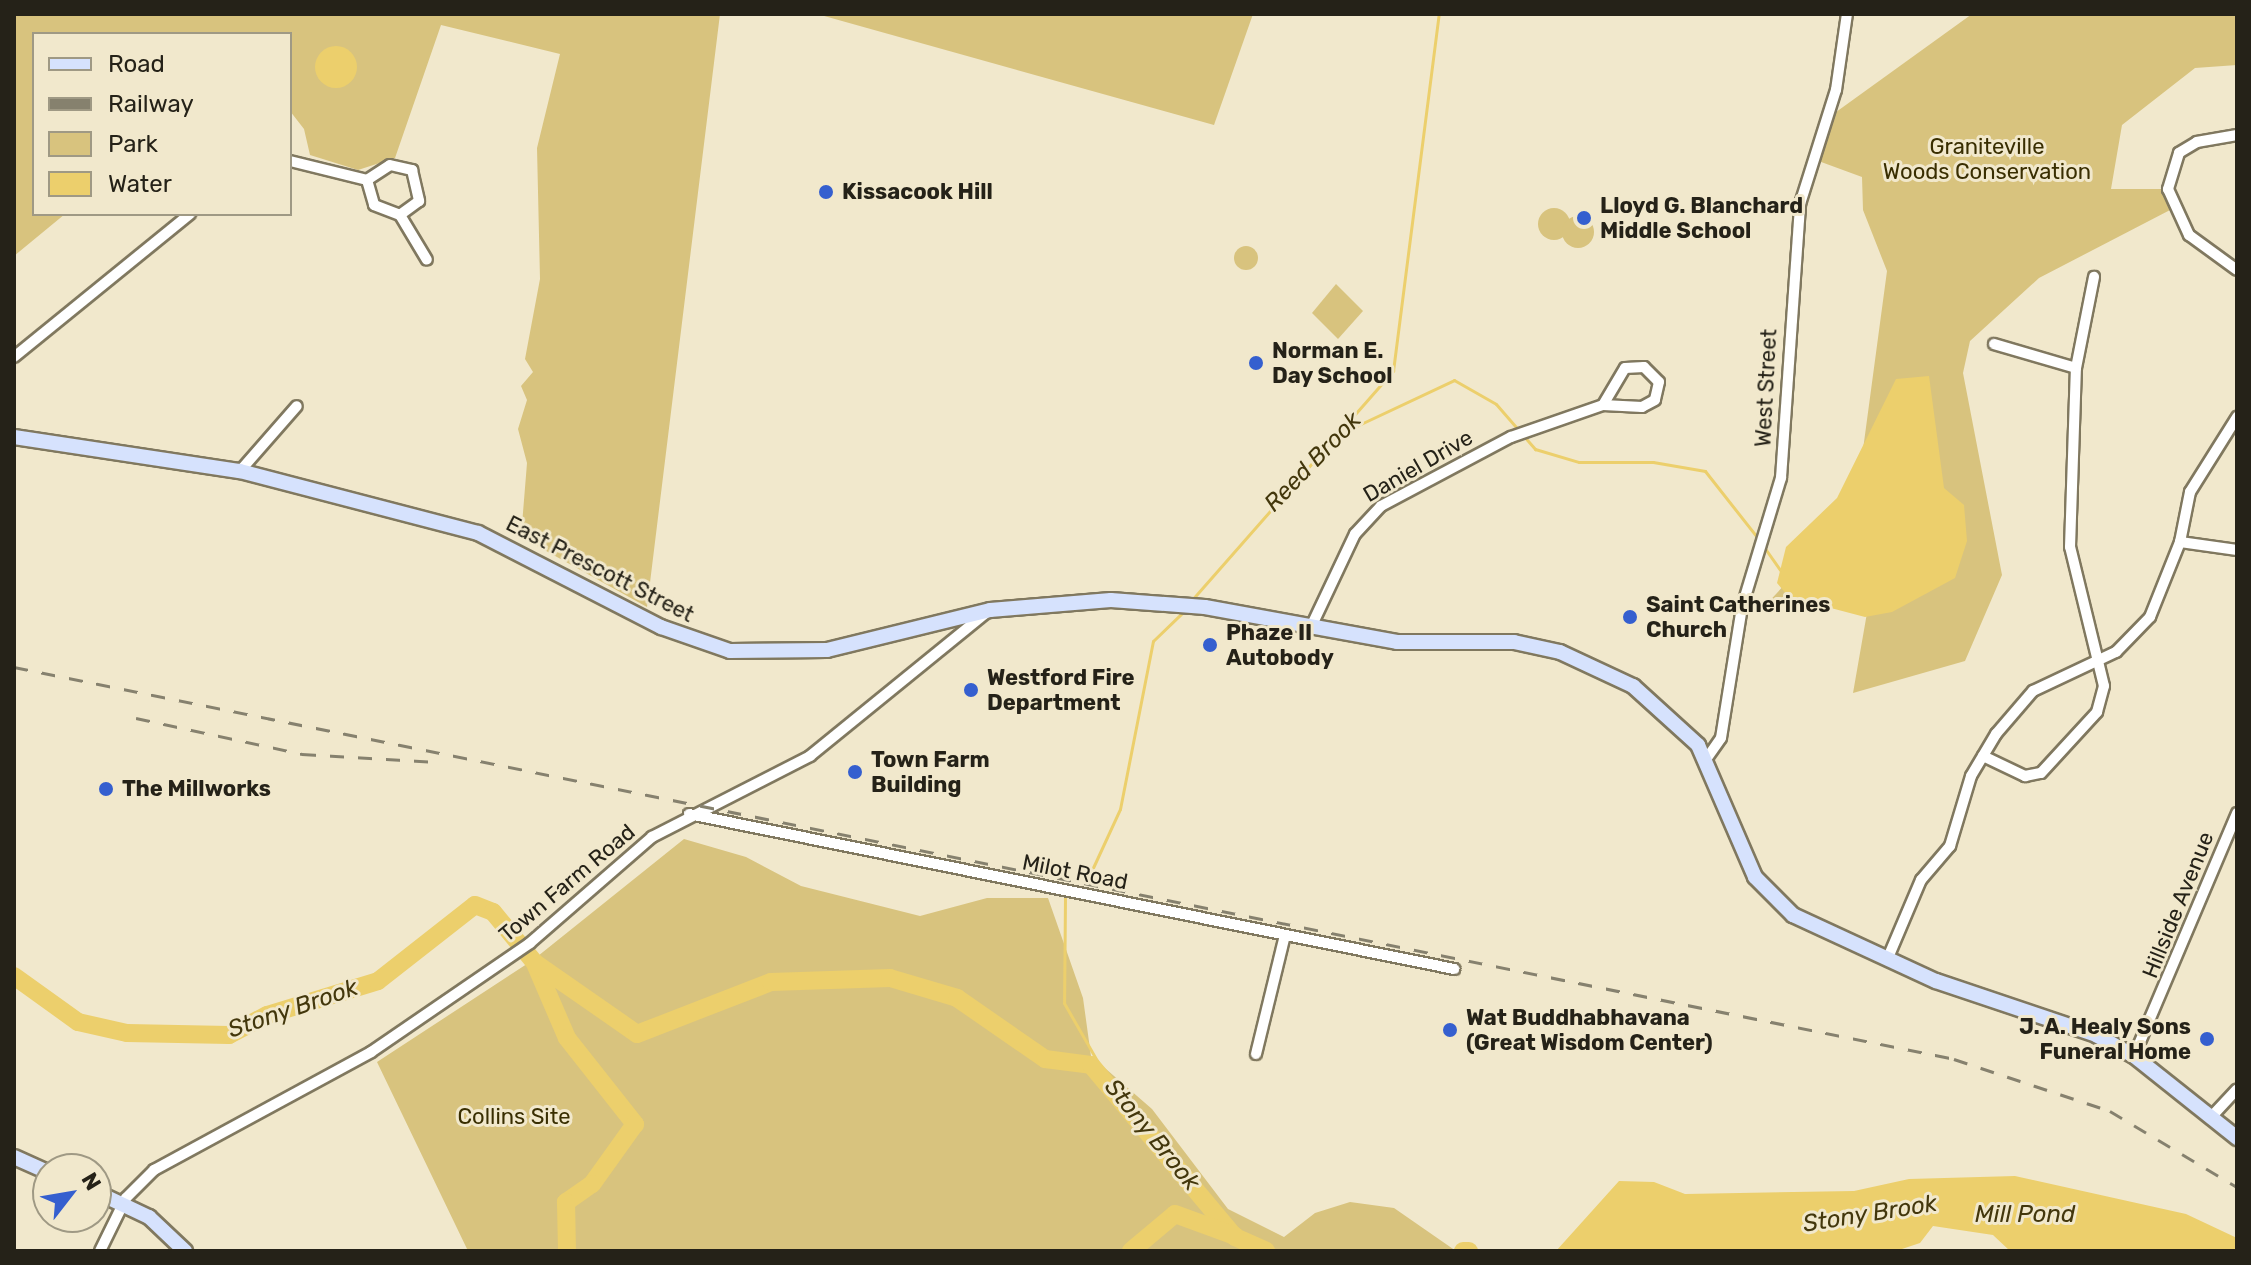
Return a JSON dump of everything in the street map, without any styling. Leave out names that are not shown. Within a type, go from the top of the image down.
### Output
[{"type":"main road","name":"East Prescott Street","points":[[14,437],[240,471],[478,533],[661,627],[730,651],[827,650],[990,610],[1111,600],[1188,605],[1397,642],[1514,642],[1560,652],[1633,686],[1707,758]]},
{"type":"main road","points":[[1707,758],[1770,896],[1887,960],[2058,1019],[2134,1056],[2213,1115],[2237,1138]]},
{"type":"main road","points":[[112,1199],[123,1203],[185,1251]]},
{"type":"street","name":"West Street","points":[[1707,758],[1721,738],[1742,607],[1781,478],[1800,204],[1836,90],[1847,14]]},
{"type":"street","points":[[2237,135],[2197,142],[2179,153],[2168,189],[2189,235],[2237,270]]},
{"type":"street","points":[[292,161],[367,180],[390,165],[412,170],[419,201],[400,215]]},
{"type":"street","points":[[367,180],[374,205],[400,215],[427,260]]},
{"type":"street","points":[[14,357],[188,216]]},
{"type":"street","points":[[1983,756],[2025,776],[2041,773],[2097,712],[2104,686],[2070,547],[2076,368],[2094,277]]},
{"type":"street","points":[[1994,344],[2076,368]]},
{"type":"street","name":"Daniel Drive","points":[[1311,627],[1355,534],[1381,506],[1511,437],[1603,405],[1642,407],[1655,400],[1659,382],[1644,367],[1625,368],[1603,405]]},
{"type":"street","points":[[240,471],[297,406]]},
{"type":"street","points":[[1887,960],[1921,880],[1950,846],[1983,756],[2033,691],[2100,661],[2150,617],[2180,542],[2190,492],[2237,417]]},
{"type":"street","points":[[2180,542],[2237,550]]},
{"type":"street","name":"Town Farm Road","points":[[100,1251],[123,1203],[154,1170],[359,1059],[530,943],[617,862],[689,814],[810,756],[990,610]]},
{"type":"street","name":"Hillside Avenue","points":[[2134,1056],[2237,813]]},
{"type":"street","name":"Milot Road","points":[[689,814],[1454,969]]},
{"type":"street","points":[[1256,1054],[1285,935]]},
{"type":"street","points":[[2213,1115],[2237,1089]]},
{"type":"green space","points":[[14,14],[720,14],[647,607],[521,537],[527,463],[518,429],[527,400],[521,386],[533,372],[525,359],[540,279],[537,148],[560,54],[441,25],[395,158],[358,170],[310,155],[304,129],[292,114],[292,32],[32,32],[32,216],[63,216],[14,256]]},
{"type":"green space","points":[[817,14],[1253,14],[1214,125]]},
{"type":"green space","name":"Graniteville Woods Conservation","points":[[1972,14],[2237,14],[2237,65],[2195,68],[2122,125],[2111,189],[2168,189],[2172,209],[2039,278],[1970,341],[1963,373],[2002,575],[1965,661],[1853,693],[1871,590],[1762,609],[1855,509],[1887,271],[1863,210],[1862,177],[1813,159],[1825,120]]},
{"type":"green space","points":[[1554,208],[1565,213],[1570,224],[1565,235],[1554,240],[1543,235],[1538,224],[1543,213]]},
{"type":"green space","points":[[1578,216],[1590,220],[1594,232],[1590,244],[1578,248],[1566,244],[1562,232],[1566,220]]},
{"type":"green space","points":[[1246,246],[1255,249],[1258,258],[1255,267],[1246,270],[1237,267],[1234,258],[1237,249]]},
{"type":"green space","points":[[1336,284],[1363,311],[1338,339],[1312,313]]},
{"type":"green space","name":"Collins Site","points":[[684,839],[746,857],[801,886],[920,916],[987,898],[1048,898],[1083,998],[1091,1056],[1152,1109],[1228,1209],[1284,1237],[1315,1213],[1350,1202],[1394,1208],[1456,1251],[468,1251],[377,1062],[533,960]]},
{"type":"water","points":[[336,46],[351,52],[357,67],[351,82],[336,88],[321,82],[315,67],[321,52]]},
{"type":"water","points":[[1929,376],[1944,488],[1964,505],[1967,541],[1955,578],[1892,612],[1865,617],[1789,597],[1777,583],[1786,547],[1837,498],[1896,379]]},
{"type":"water","name":"Mill Pond","points":[[2015,1176],[2186,1214],[2237,1238],[2237,1251],[2010,1251],[1993,1235],[1933,1226],[1920,1243],[1896,1251],[1556,1251],[1619,1181],[1654,1182],[1685,1194],[1854,1191],[1909,1179]]},
{"type":"waterway","name":"Reed Brook","points":[[1190,602],[1393,371],[1439,14]]},
{"type":"waterway","points":[[1350,429],[1454,380],[1496,404],[1535,449],[1579,462],[1653,462],[1705,471],[1760,541]]},
{"type":"waterway","points":[[1764,547],[1780,570]]},
{"type":"waterway","name":"Reed Brook","points":[[1091,872],[1120,809],[1153,641],[1183,612]]},
{"type":"waterway","points":[[1065,897],[1064,1003],[1107,1078]]},
{"type":"waterway","name":"Stony Brook","points":[[14,976],[78,1022],[127,1033],[229,1035],[267,1015],[378,981],[475,905],[493,912],[535,963],[637,1034],[771,982],[890,978],[957,998],[1045,1059],[1091,1065],[1235,1237],[1266,1251]]},
{"type":"waterway","name":"Stony Brook","points":[[536,966],[567,1038],[635,1124],[592,1184],[566,1202],[567,1251]]},
{"type":"waterway","name":"Stony Brook","points":[[1131,1251],[1175,1214],[1235,1236]]},
{"type":"waterway","name":"Stony Brook","points":[[1463,1251],[1469,1251]]},
{"type":"railway","points":[[14,667],[1954,1059],[2110,1111],[2237,1187]]},
{"type":"railway","points":[[136,718],[302,754],[437,762]]},
{"type":"place","name":"Kissacook Hill","points":[[826,192]]},
{"type":"place","name":"Lloyd G. Blanchard Middle School","points":[[1584,218]]},
{"type":"place","name":"Norman E. Day School","points":[[1256,363]]},
{"type":"place","name":"Saint Catherines Church","points":[[1630,617]]},
{"type":"place","name":"Phaze II Autobody","points":[[1210,645]]},
{"type":"place","name":"Westford Fire Department","points":[[971,690]]},
{"type":"place","name":"Town Farm Building","points":[[855,772]]},
{"type":"place","name":"The Millworks","points":[[106,789]]},
{"type":"place","name":"Wat Buddhabhavana (Great Wisdom Center)","points":[[1450,1030]]},
{"type":"place","name":"J. A. Healy Sons Funeral Home","points":[[2207,1039]]}]
